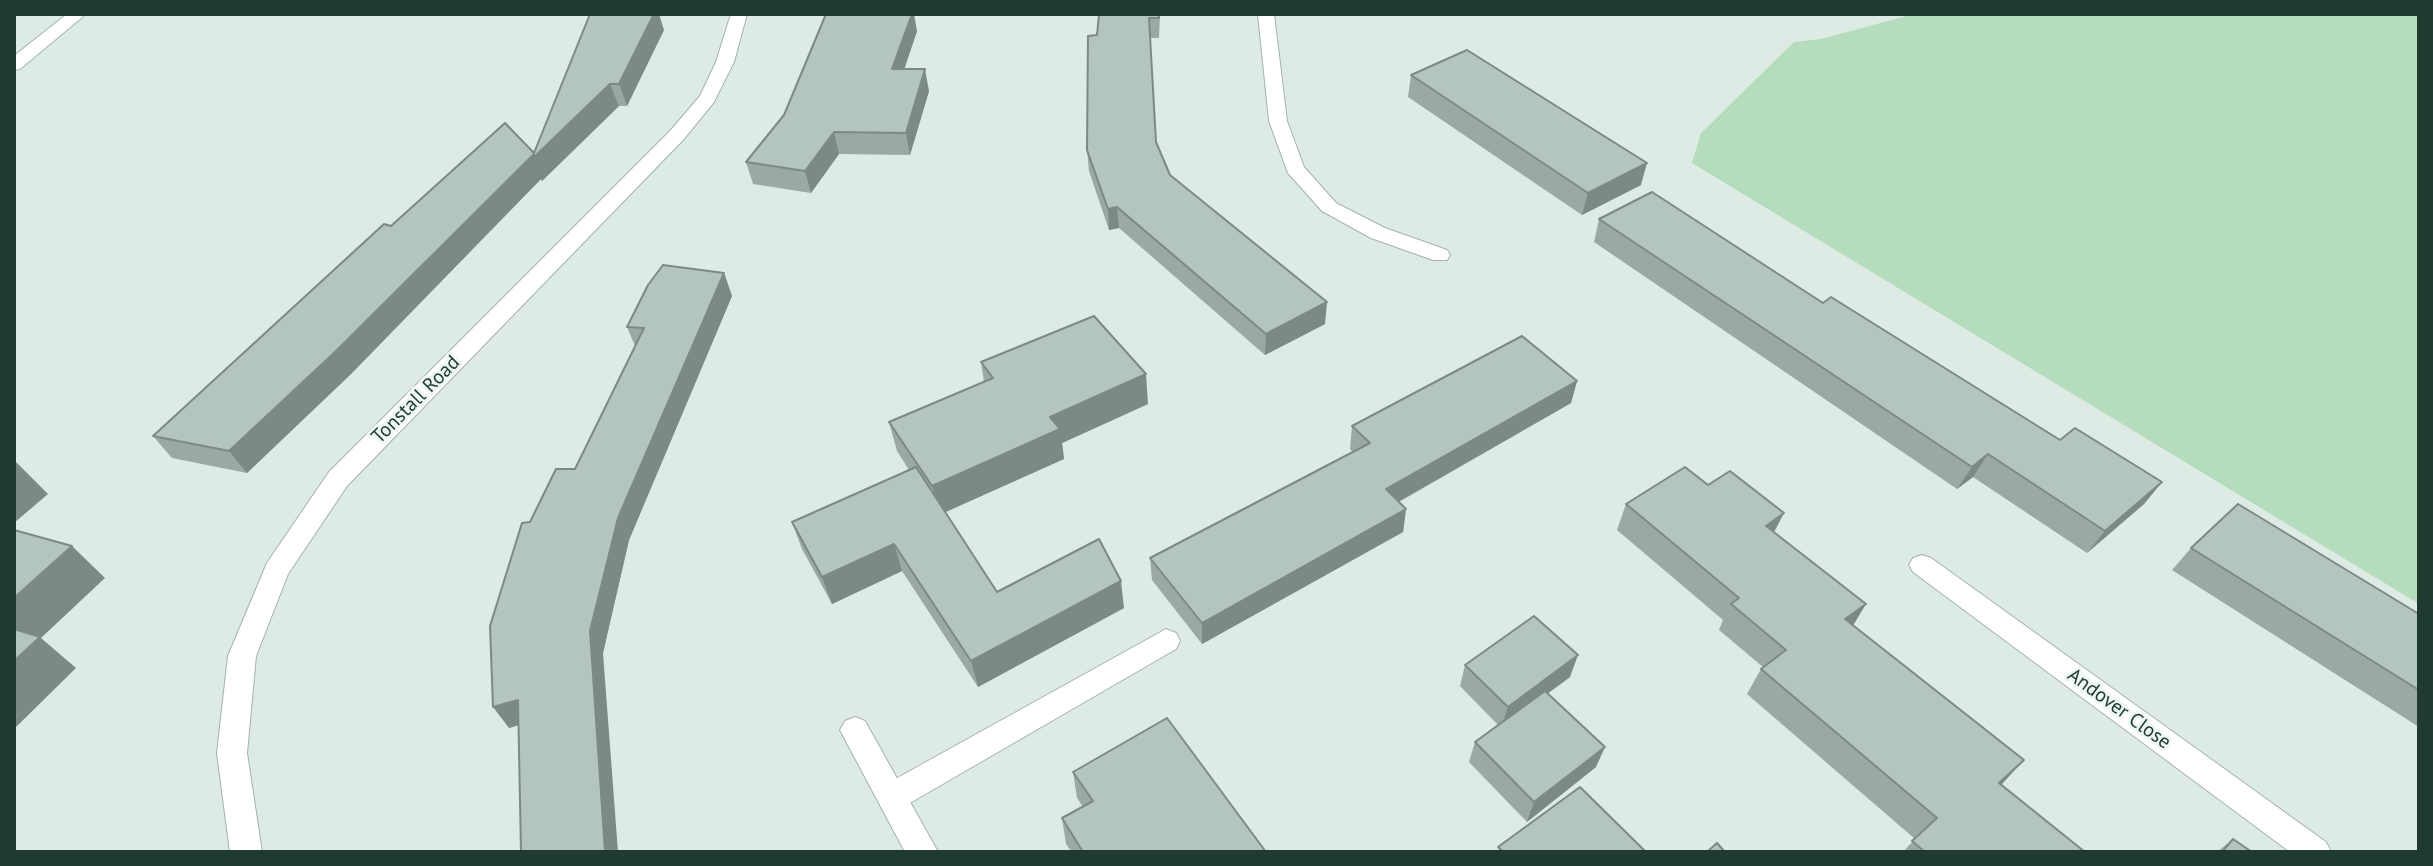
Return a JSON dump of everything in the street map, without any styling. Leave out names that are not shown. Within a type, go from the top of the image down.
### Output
[{"type":"street","points":[[14,65],[78,14]]},
{"type":"street","name":"Tonstall Road","points":[[246,852],[232,753],[242,656],[276,570],[338,479],[685,126],[708,98],[725,62],[739,14]]},
{"type":"street","points":[[1266,14],[1278,121],[1295,169],[1329,207],[1378,233],[1440,255]]},
{"type":"street","name":"Andover Close","points":[[1922,565],[2315,852]]},
{"type":"street","points":[[892,797],[1166,641]]},
{"type":"street","points":[[855,730],[922,852]]},
{"type":"green space","points":[[1914,14],[2419,14],[2419,604],[1692,163],[1701,133],[1794,42],[1821,39]]},
{"type":"building","points":[[590,14],[654,14],[619,84],[610,84],[532,159],[534,154],[336,351],[229,451],[153,436],[384,224],[391,226],[505,123],[534,153]]},
{"type":"building","points":[[826,14],[912,14],[892,69],[925,69],[906,133],[834,132],[805,171],[746,162],[784,115]]},
{"type":"building","points":[[1099,14],[1159,14],[1159,18],[1149,18],[1156,142],[1170,175],[1327,302],[1266,334],[1117,207],[1108,209],[1087,150],[1088,36],[1097,35]]},
{"type":"building","points":[[1467,50],[1647,163],[1588,193],[1411,75]]},
{"type":"building","points":[[1652,192],[1823,303],[1831,297],[2060,440],[2075,428],[2162,482],[2105,531],[1988,454],[1972,467],[1599,219]]},
{"type":"building","points":[[663,265],[724,273],[618,518],[590,631],[605,852],[521,852],[518,700],[493,707],[490,626],[522,523],[530,522],[556,469],[575,469],[644,328],[627,327],[648,285]]},
{"type":"building","points":[[1094,316],[1146,374],[1050,417],[1060,429],[932,486],[889,422],[993,378],[981,362]]},
{"type":"building","points":[[1522,336],[1577,381],[1386,489],[1406,509],[1202,623],[1150,558],[1370,443],[1352,426]]},
{"type":"building","points":[[916,467],[997,592],[1099,539],[1121,581],[971,661],[894,544],[822,577],[792,522]]},
{"type":"building","points":[[1685,467],[1708,485],[1730,471],[1784,513],[1766,526],[1866,604],[1845,619],[2024,760],[1999,783],[2085,852],[1925,852],[1912,841],[1937,818],[1761,669],[1786,650],[1731,604],[1739,598],[1626,504]]},
{"type":"building","points":[[2238,504],[2419,614],[2419,690],[2191,548]]},
{"type":"building","points":[[14,530],[72,546],[14,598]]},
{"type":"building","points":[[1534,616],[1578,655],[1508,707],[1465,665]]},
{"type":"building","points":[[14,629],[40,637],[14,661]]},
{"type":"building","points":[[1545,691],[1605,747],[1534,802],[1475,742]]},
{"type":"building","points":[[1167,718],[1266,852],[1083,852],[1062,818],[1093,801],[1073,772]]},
{"type":"building","points":[[1580,787],[1646,852],[1503,852],[1498,847]]},
{"type":"building","points":[[2233,839],[2252,852],[2222,852]]},
{"type":"building","points":[[1717,843],[1725,852],[1707,852]]}]
